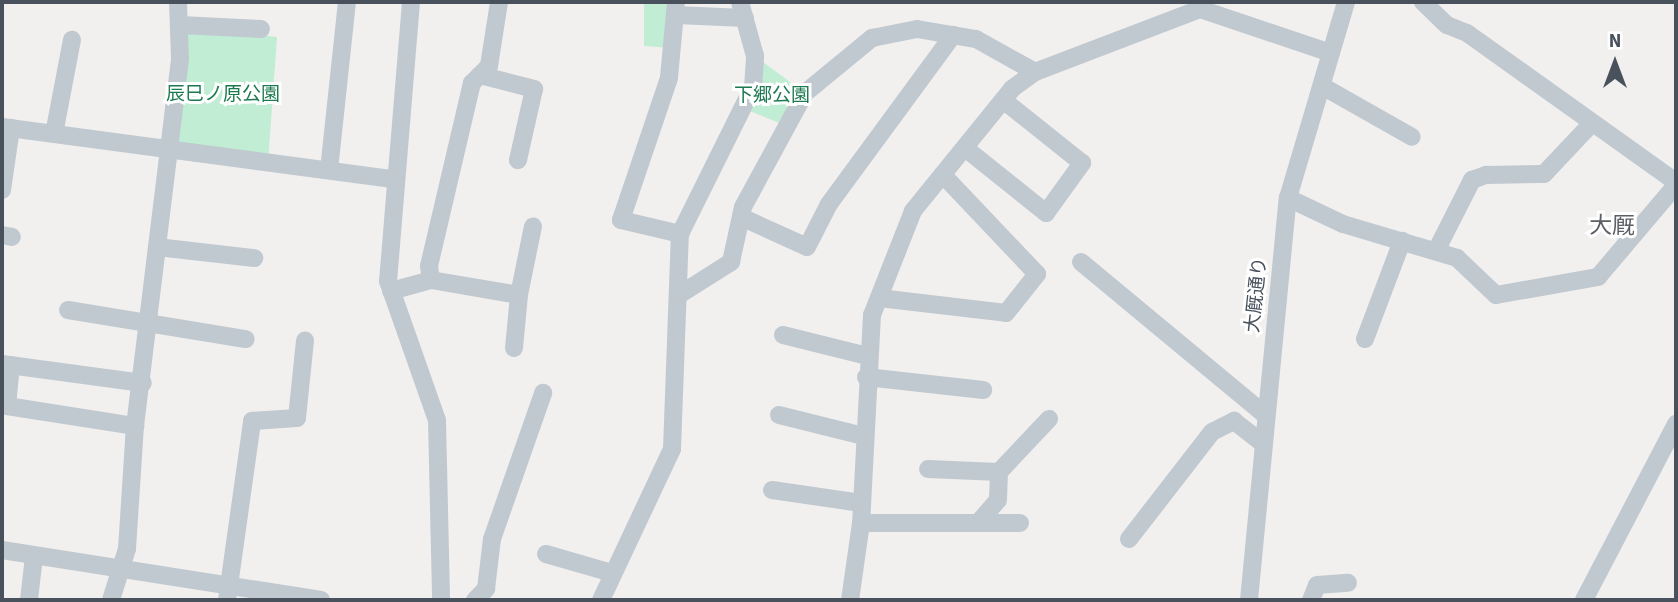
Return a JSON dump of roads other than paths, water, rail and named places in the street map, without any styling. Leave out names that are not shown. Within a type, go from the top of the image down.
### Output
[{"type":"street","points":[[111,600],[118,569],[127,549],[135,426],[143,383],[181,25],[178,2]]},
{"type":"street","points":[[329,170],[347,2]]},
{"type":"street","points":[[411,2],[393,179],[388,281],[437,420],[441,600]]},
{"type":"street","points":[[431,280],[429,266],[469,96],[480,75],[489,66],[499,2]]},
{"type":"street","name":"大厩通り","points":[[1249,600],[1261,442],[1289,198],[1346,2]]},
{"type":"street","points":[[1289,198],[1343,224],[1457,258],[1496,295],[1598,277],[1676,184],[1467,33],[1447,25],[1423,2]]},
{"type":"street","points":[[601,600],[672,449],[680,233],[753,87],[755,56],[743,10],[676,8],[669,78],[621,220],[680,233]]},
{"type":"street","points":[[848,598],[861,523],[867,356],[878,298],[914,211],[1003,100],[1035,72],[1200,9],[1331,53]]},
{"type":"street","points":[[181,25],[261,29]]},
{"type":"street","points":[[679,295],[731,262],[741,217],[805,93],[872,38],[917,29],[976,39],[1035,72]]},
{"type":"street","points":[[741,217],[807,247],[829,204],[953,35]]},
{"type":"street","points":[[54,134],[72,40]]},
{"type":"street","points":[[480,75],[534,89],[518,160]]},
{"type":"street","points":[[1321,86],[1412,137]]},
{"type":"street","points":[[965,148],[1046,214],[1082,163],[1003,100]]},
{"type":"street","points":[[1436,251],[1472,180],[1486,175],[1544,174],[1592,123]]},
{"type":"street","points":[[2,190],[6,128],[393,179]]},
{"type":"street","points":[[878,298],[1006,313],[1037,274],[943,175]]},
{"type":"street","points":[[514,348],[519,295],[533,226]]},
{"type":"street","points":[[1365,339],[1402,242]]},
{"type":"street","points":[[157,247],[254,258]]},
{"type":"street","points":[[1081,262],[1264,414]]},
{"type":"street","points":[[391,291],[431,280],[519,295]]},
{"type":"street","points":[[68,310],[246,339]]},
{"type":"street","points":[[783,335],[867,356]]},
{"type":"street","points":[[228,594],[252,421],[297,418],[305,340]]},
{"type":"street","points":[[135,426],[7,406],[6,364],[143,383]]},
{"type":"street","points":[[866,377],[983,390]]},
{"type":"street","points":[[475,600],[485,589],[492,539],[543,393]]},
{"type":"street","points":[[779,415],[864,436]]},
{"type":"street","points":[[978,523],[998,500],[999,472],[1049,419]]},
{"type":"street","points":[[1129,539],[1212,432],[1234,421],[1261,442]]},
{"type":"street","points":[[1584,600],[1676,424]]},
{"type":"street","points":[[928,469],[999,472]]},
{"type":"street","points":[[772,490],[862,503]]},
{"type":"street","points":[[861,523],[1020,523]]},
{"type":"street","points":[[2,550],[118,569],[228,594],[321,600]]},
{"type":"street","points":[[546,554],[612,573]]},
{"type":"street","points":[[29,600],[34,556]]},
{"type":"street","points":[[1311,600],[1317,584],[1348,583]]},
{"type":"district","name":"大厩","points":[[1612,226]]},
{"type":"park label","name":"辰巳ノ原公園","points":[[223,95]]},
{"type":"park label","name":"下郷公園","points":[[772,96]]}]
